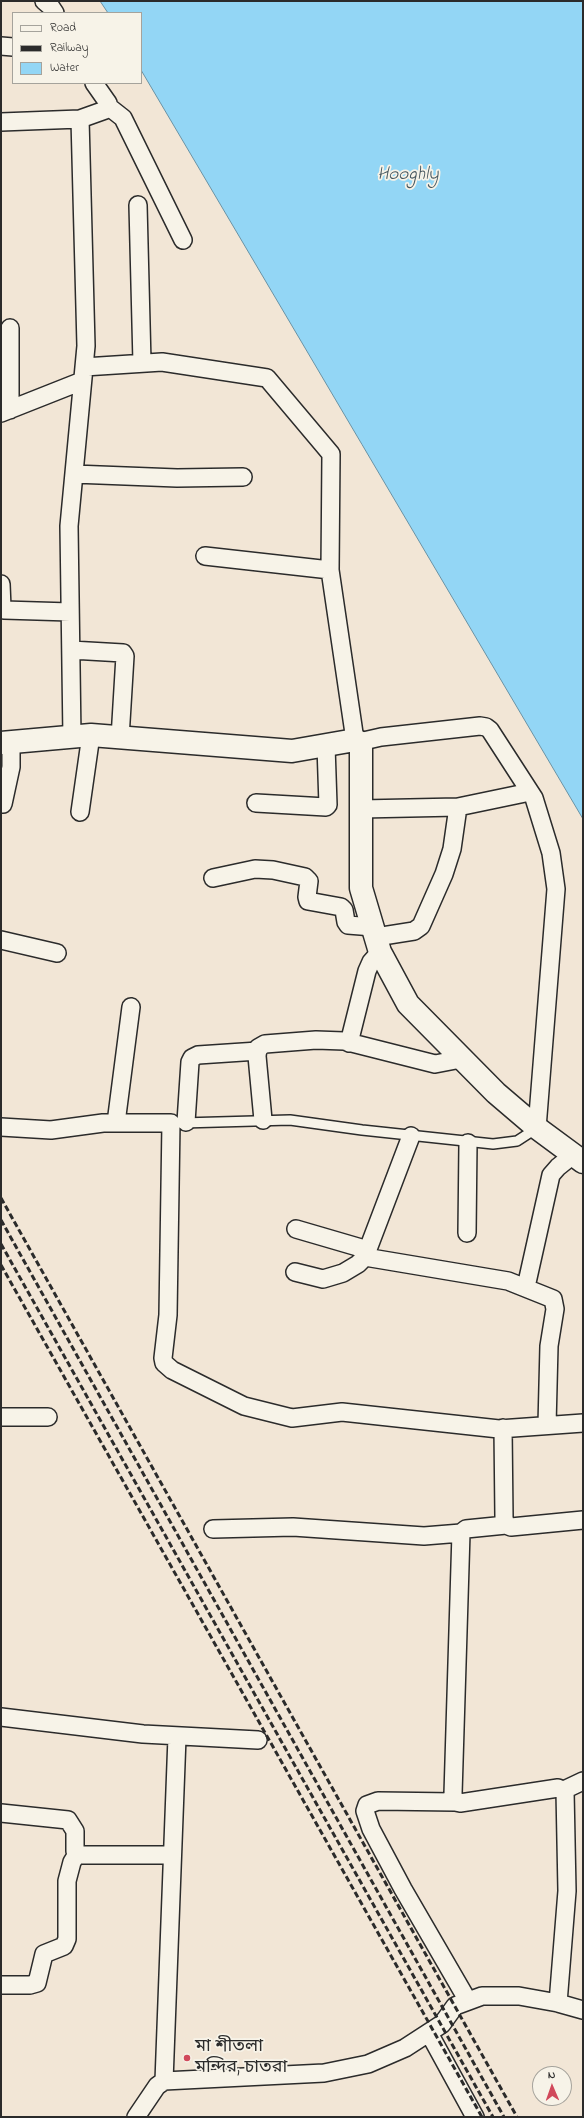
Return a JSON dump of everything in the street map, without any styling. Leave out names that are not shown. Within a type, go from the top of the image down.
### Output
[{"type":"street","points":[[44,1],[52,6],[55,12]]},
{"type":"street","points":[[1,46],[12,47]]},
{"type":"street","points":[[95,84],[109,107],[124,118],[183,240]]},
{"type":"street","points":[[1,122],[80,119],[108,109],[109,107]]},
{"type":"street","points":[[80,119],[86,346],[69,526],[71,650],[81,737],[80,812]]},
{"type":"street","points":[[138,205],[142,363]]},
{"type":"street","points":[[10,328],[6,411],[83,374],[142,363],[162,362],[267,378],[331,454],[330,570],[357,741],[361,809],[362,888],[376,939],[408,1004],[496,1093],[537,1128],[578,1158],[558,1167],[551,1175],[526,1287]]},
{"type":"street","points":[[74,474],[177,478],[243,477]]},
{"type":"street","points":[[205,556],[330,570]]},
{"type":"street","points":[[1,584],[2,608],[4,610],[70,612]]},
{"type":"street","points":[[71,650],[123,653],[125,656],[120,738]]},
{"type":"street","points":[[3,804],[11,767],[6,743],[81,737],[120,738],[292,751],[381,737],[480,726],[486,727],[490,730],[534,798],[551,853],[556,889],[537,1128]]},
{"type":"street","points":[[256,803],[326,807],[328,805],[326,746]]},
{"type":"street","points":[[361,809],[458,807],[530,792]]},
{"type":"street","points":[[213,878],[255,869],[273,870],[305,877],[309,881],[308,901],[342,907],[344,910],[346,924],[376,939],[414,931],[421,926],[444,874],[452,848],[458,807]]},
{"type":"street","points":[[349,1043],[376,939]]},
{"type":"street","points":[[1,940],[57,954]]},
{"type":"street","points":[[116,1123],[131,1007]]},
{"type":"street","points":[[263,1120],[258,1051],[264,1044],[316,1040],[349,1043],[435,1064],[461,1059]]},
{"type":"street","points":[[258,1051],[198,1055],[192,1058],[190,1062],[178,1123],[168,1314],[163,1358],[167,1367],[244,1406],[292,1418],[342,1412],[503,1428],[583,1423]]},
{"type":"street","points":[[1,1128],[52,1130],[116,1123],[178,1123]]},
{"type":"street","points":[[295,1272],[322,1279],[343,1273],[358,1264],[366,1254],[412,1136]]},
{"type":"street","points":[[466,1233],[468,1143]]},
{"type":"street","points":[[296,1229],[366,1254],[503,1280],[549,1296],[554,1303],[549,1346],[548,1425]]},
{"type":"street","points":[[1,1417],[48,1418]]},
{"type":"street","points":[[503,1428],[504,1518],[506,1525]]},
{"type":"street","points":[[213,1530],[293,1527],[424,1536],[461,1534],[466,1529],[506,1525],[511,1527],[583,1520]]},
{"type":"street","points":[[455,1802],[453,1791],[461,1534]]},
{"type":"street","points":[[1,1717],[76,1727],[177,1737],[258,1740]]},
{"type":"street","points":[[164,2081],[177,1737]]},
{"type":"street","points":[[468,2001],[371,1829],[365,1811],[369,1804],[382,1801],[460,1803],[558,1788],[564,1790],[583,1781]]},
{"type":"street","points":[[558,2003],[567,1891],[566,1797],[564,1790]]},
{"type":"street","points":[[1,1813],[68,1820],[75,1831],[75,1851],[77,1854]]},
{"type":"street","points":[[77,1854],[84,1856],[172,1855]]},
{"type":"street","points":[[1,1985],[30,1985],[37,1983],[40,1976],[42,1957],[47,1952],[64,1946],[67,1939],[67,1881],[72,1862],[77,1854]]},
{"type":"street","points":[[136,2117],[157,2086],[164,2081],[330,2072],[368,2064],[387,2058],[429,2034],[442,2024],[455,2006],[482,1996],[498,1995],[558,2003],[583,2010]]},
{"type":"street","points":[[429,2034],[475,2117]]},
{"type":"lane","points":[[178,1123],[290,1120],[468,1143],[505,1144],[521,1139],[537,1128]]},
{"type":"water","name":"Hooghly","points":[[100,1],[583,1],[583,819],[142,72],[142,12],[107,12]]},
{"type":"railway","points":[[1,1198],[517,2117]]},
{"type":"railway","points":[[1,1220],[504,2117]]},
{"type":"railway","points":[[1,1244],[493,2117]]},
{"type":"railway","points":[[1,1265],[482,2117]]},
{"type":"place","name":"মা শীতলা মন্দির, চাতরা","points":[[187,2058]]}]
